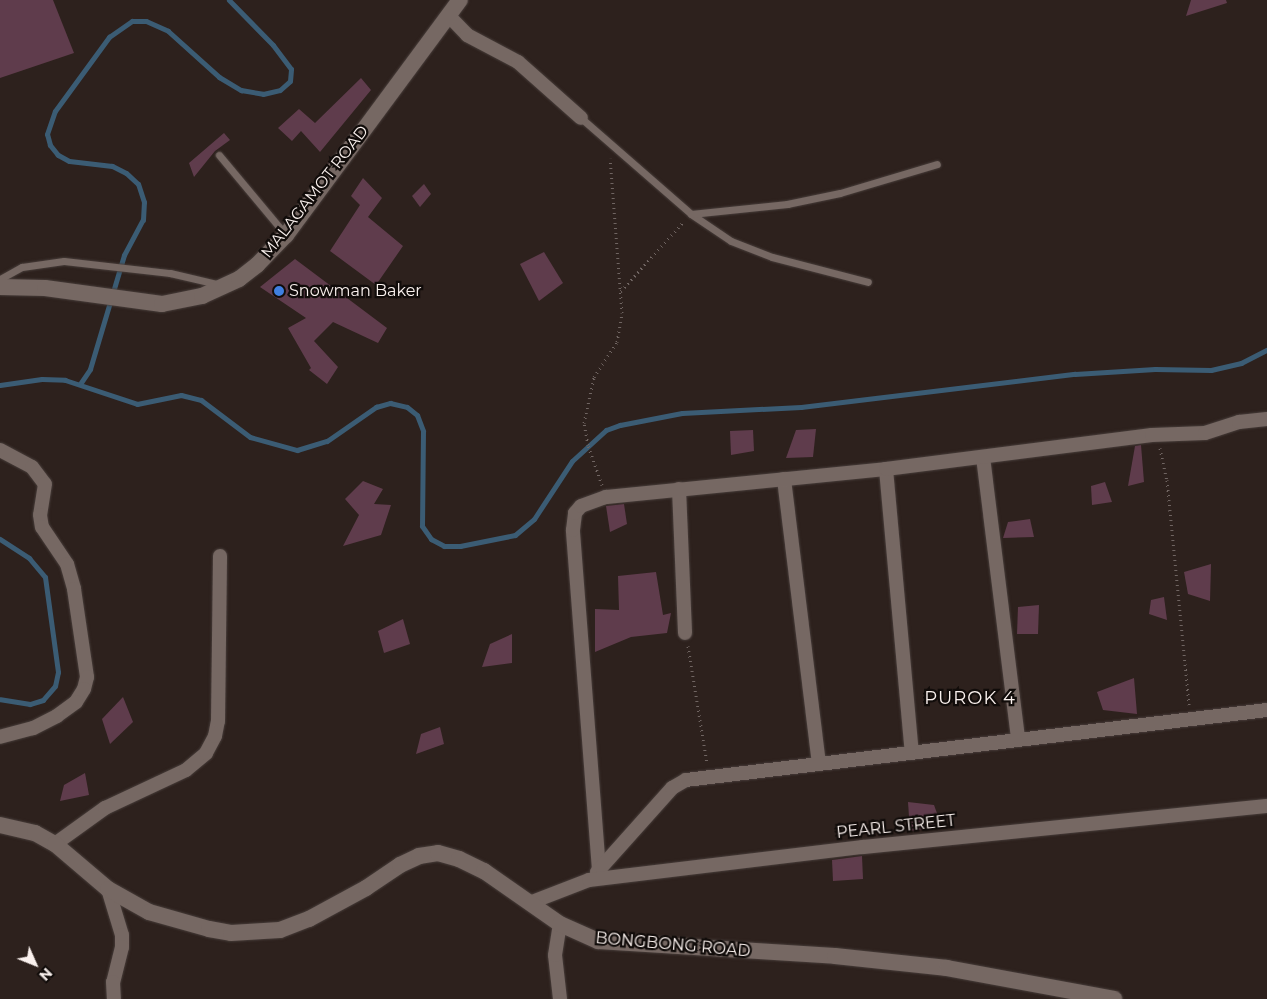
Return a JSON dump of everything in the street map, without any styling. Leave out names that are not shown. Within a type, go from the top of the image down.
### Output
[{"type":"street","points":[[441,0],[448,15],[467,35],[518,62],[581,118]]},
{"type":"street","name":"MALAGAMOT ROAD","points":[[0,287],[78,293],[143,303],[182,302],[226,287],[257,265],[286,235],[460,0]]},
{"type":"street","points":[[599,870],[573,530],[575,513],[581,506],[606,497],[886,469],[1152,435],[1205,433],[1239,422],[1267,419]]},
{"type":"street","points":[[0,450],[19,458],[43,477],[45,484],[40,515],[42,527],[67,564],[74,589],[87,677],[84,689],[76,702],[57,716],[33,728],[0,737]]},
{"type":"street","points":[[983,457],[1018,740]]},
{"type":"street","points":[[886,469],[912,753]]},
{"type":"street","points":[[784,479],[819,764]]},
{"type":"street","points":[[679,489],[685,633]]},
{"type":"street","points":[[55,844],[106,808],[186,770],[206,753],[215,736],[218,721],[220,556]]},
{"type":"street","points":[[589,880],[672,788],[686,780],[1267,710]]},
{"type":"street","name":"PEARL STREET","points":[[532,902],[589,880],[863,847],[1267,806]]},
{"type":"street","name":"BONGBONG ROAD","points":[[0,825],[35,833],[55,844],[108,889],[149,912],[176,922],[231,933],[258,933],[280,930],[309,919],[366,888],[400,864],[419,856],[438,853],[459,859],[484,871],[532,902],[560,924],[598,941],[835,956],[938,967],[1015,978],[1114,999]]},
{"type":"street","points":[[108,889],[122,935],[122,947],[113,982],[114,999]]},
{"type":"street","points":[[560,924],[555,955],[560,999]]},
{"type":"lane","points":[[581,118],[691,214],[731,241],[750,250],[868,282]]},
{"type":"lane","points":[[219,155],[286,235]]},
{"type":"lane","points":[[691,214],[804,201],[840,194],[937,164]]},
{"type":"lane","points":[[0,278],[22,267],[44,262],[83,261],[144,269],[226,287]]},
{"type":"path","points":[[606,497],[588,444],[584,423],[594,376],[618,336],[621,292],[608,142]]},
{"type":"path","points":[[621,292],[691,214]]},
{"type":"path","points":[[1152,435],[1160,448],[1167,480],[1191,720]]},
{"type":"path","points":[[685,633],[710,777]]},
{"type":"building","points":[[0,0],[53,0],[74,53],[0,78]]},
{"type":"building","points":[[1191,0],[1226,0],[1227,3],[1186,16]]},
{"type":"building","points":[[361,78],[371,90],[320,152],[301,131],[292,141],[278,128],[299,109],[315,123]]},
{"type":"building","points":[[224,133],[230,140],[215,151],[194,177],[189,163]]},
{"type":"building","points":[[363,178],[382,198],[368,217],[403,246],[376,285],[330,251],[360,205],[351,196]]},
{"type":"building","points":[[424,184],[431,194],[420,207],[412,196]]},
{"type":"building","points":[[544,252],[563,283],[539,301],[520,264]]},
{"type":"building","points":[[295,259],[387,328],[378,343],[333,322],[314,341],[338,367],[327,384],[309,370],[311,368],[288,328],[306,318],[260,287]]},
{"type":"building","points":[[816,429],[813,457],[786,458],[796,430]]},
{"type":"building","points":[[753,430],[754,451],[731,455],[730,431]]},
{"type":"building","points":[[1141,445],[1144,482],[1128,486],[1135,446]]},
{"type":"building","points":[[363,481],[383,489],[374,504],[391,505],[381,535],[343,546],[359,515],[345,499]]},
{"type":"building","points":[[1105,482],[1112,502],[1092,505],[1091,486]]},
{"type":"building","points":[[624,504],[627,524],[610,532],[606,506]]},
{"type":"building","points":[[1030,519],[1034,537],[1003,538],[1008,522]]},
{"type":"building","points":[[1211,564],[1210,601],[1188,594],[1184,572]]},
{"type":"building","points":[[656,572],[663,615],[671,613],[667,633],[631,637],[595,652],[595,609],[619,610],[618,576]]},
{"type":"building","points":[[1164,597],[1167,620],[1149,614],[1151,600]]},
{"type":"building","points":[[1039,605],[1038,634],[1017,634],[1018,607]]},
{"type":"building","points":[[403,619],[410,644],[384,653],[378,631]]},
{"type":"building","points":[[512,634],[512,663],[482,667],[490,644]]},
{"type":"building","points":[[1134,678],[1137,714],[1103,710],[1097,692]]},
{"type":"building","points":[[123,697],[133,722],[110,744],[102,719]]},
{"type":"building","points":[[440,727],[444,744],[416,754],[421,734]]},
{"type":"building","points":[[85,773],[89,795],[60,801],[64,785]]},
{"type":"building","points":[[908,802],[934,805],[942,827],[910,831]]},
{"type":"building","points":[[862,856],[863,879],[833,881],[832,860]]},
{"type":"waterway","points":[[80,384],[90,369],[124,255],[143,220],[144,202],[138,184],[126,173],[112,166],[69,161],[58,155],[50,145],[47,134],[55,111],[109,37],[132,21],[146,21],[168,31],[219,77],[241,90],[263,94],[280,90],[290,81],[291,69],[273,45],[229,0]]},
{"type":"waterway","points":[[0,385],[42,379],[65,380],[137,404],[181,395],[201,400],[250,437],[297,450],[327,441],[376,407],[390,403],[407,407],[417,415],[423,431],[422,526],[431,539],[444,546],[460,546],[515,535],[534,519],[572,461],[606,430],[620,425],[682,413],[801,407],[1075,374],[1155,369],[1211,370],[1241,363],[1267,350]]},
{"type":"waterway","points":[[0,539],[29,558],[45,577],[58,672],[55,686],[43,700],[30,704],[0,699]]},
{"type":"place","name":"Snowman Baker","points":[[279,291]]},
{"type":"district","name":"PUROK 4","points":[[970,698]]}]
